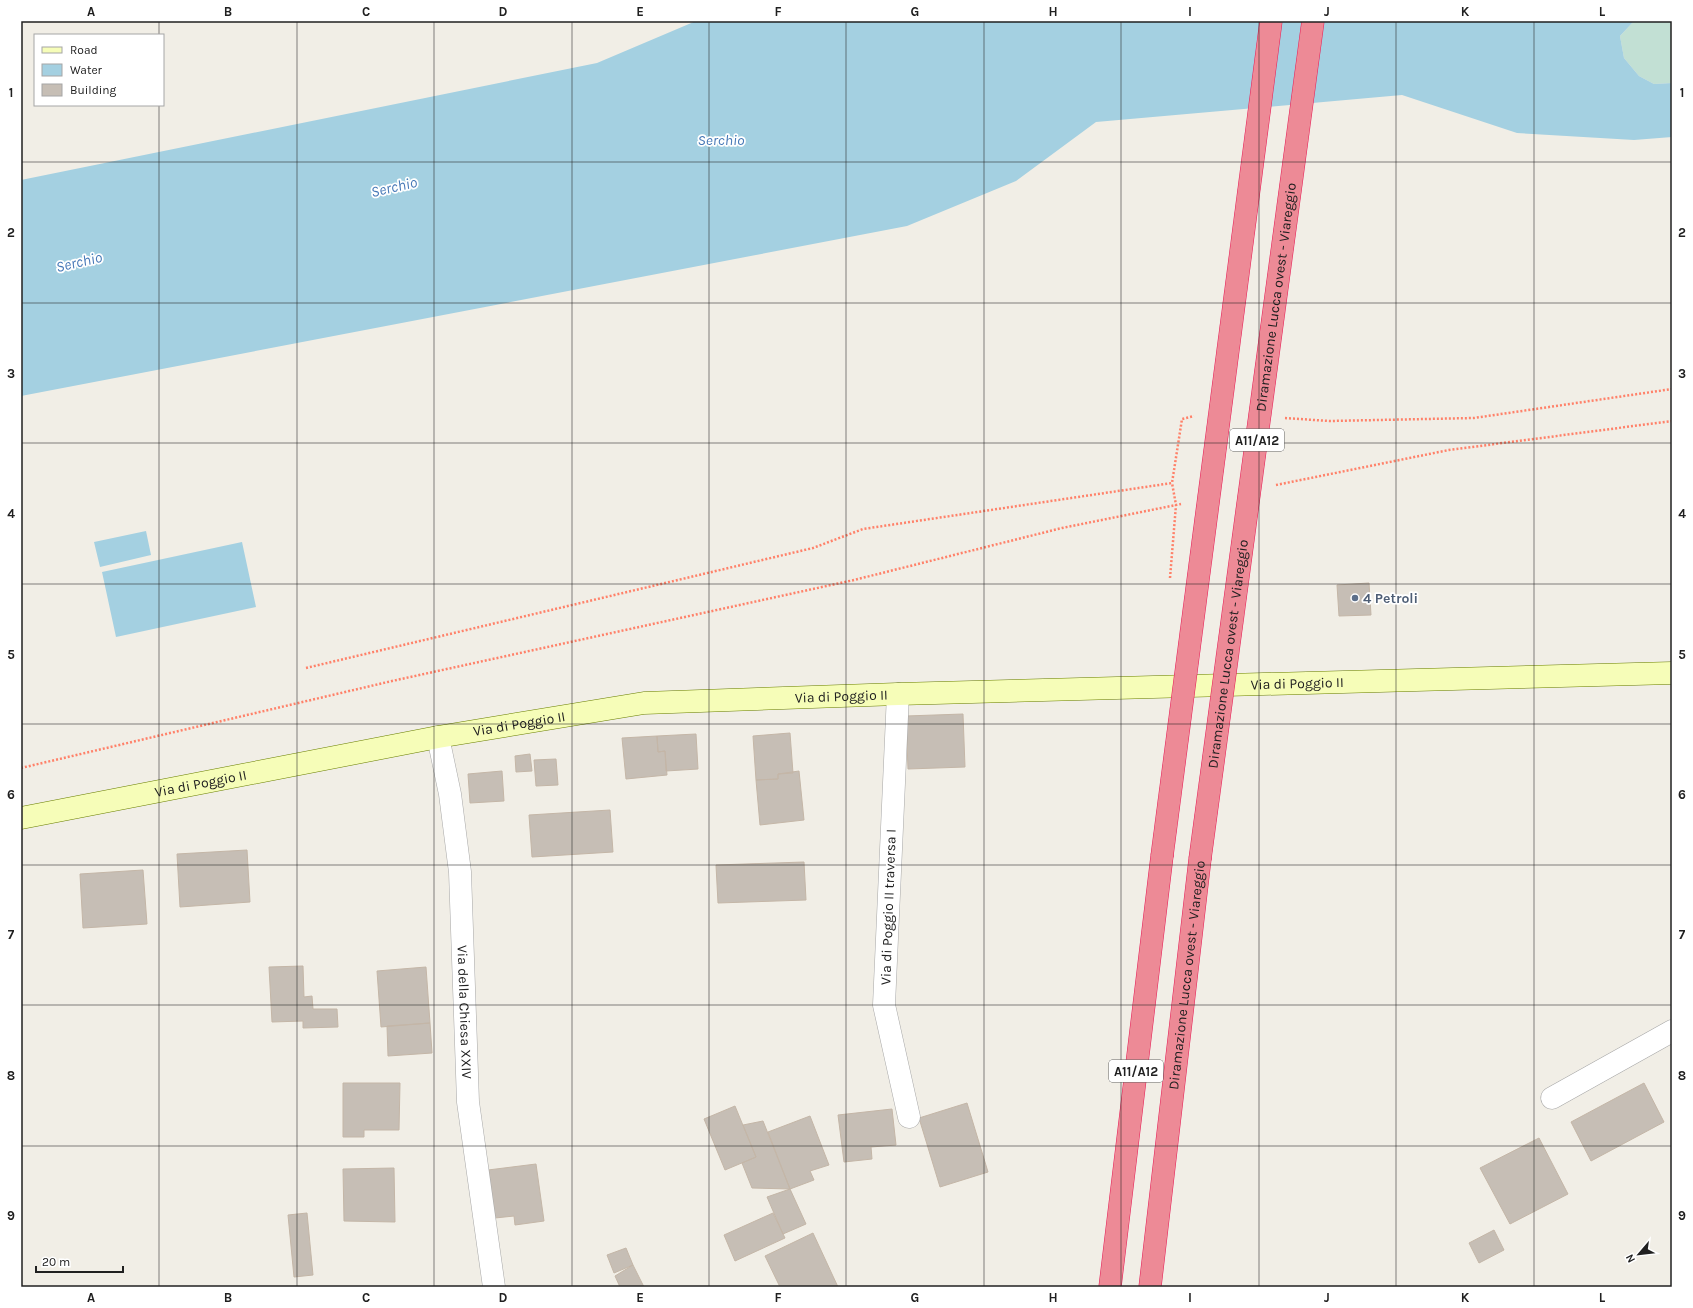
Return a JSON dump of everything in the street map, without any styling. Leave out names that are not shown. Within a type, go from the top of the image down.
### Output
[{"type":"highway","name":"A11/A12","points":[[1110,1287],[1162,856],[1271,21]]},
{"type":"highway","name":"Diramazione Lucca ovest - Viareggio","points":[[1150,1287],[1200,859],[1313,21]]},
{"type":"main road","name":"Via di Poggio II","points":[[21,818],[438,737],[644,703],[898,694],[1672,673]]},
{"type":"street","name":"Via di Poggio II traversa I","points":[[898,694],[884,1005],[909,1117]]},
{"type":"street","name":"Via della Chiesa XXIV","points":[[438,737],[450,794],[460,872],[468,1102],[494,1287]]},
{"type":"street","points":[[1552,1098],[1672,1031]]},
{"type":"path","points":[[1283,418],[1329,421],[1474,418],[1672,389]]},
{"type":"path","points":[[306,668],[813,548],[863,529],[1172,483],[1182,419],[1199,414]]},
{"type":"path","points":[[1268,487],[1449,450],[1672,421]]},
{"type":"path","points":[[21,768],[392,681],[854,580],[1062,528],[1184,504]]},
{"type":"green space","points":[[1634,21],[1672,21],[1672,83],[1654,84],[1639,76],[1624,58],[1620,36]]},
{"type":"water","name":"Serchio","points":[[696,21],[1634,21],[1620,36],[1624,58],[1639,76],[1654,84],[1672,83],[1672,137],[1634,140],[1517,133],[1402,95],[1096,122],[1016,181],[907,226],[21,396],[21,180],[597,63]]},
{"type":"water","points":[[146,531],[151,555],[100,567],[94,542]]},
{"type":"water","points":[[242,542],[256,607],[116,637],[102,572]]},
{"type":"building","points":[[1369,583],[1371,615],[1339,616],[1337,585]]},
{"type":"building","points":[[963,714],[965,767],[908,769],[906,716]]},
{"type":"building","points":[[790,733],[793,773],[778,774],[778,779],[756,780],[753,736]]},
{"type":"building","points":[[696,734],[698,769],[666,771],[665,751],[658,752],[657,736]]},
{"type":"building","points":[[657,736],[658,752],[665,751],[667,775],[626,779],[622,738]]},
{"type":"building","points":[[530,754],[532,771],[516,772],[515,756]]},
{"type":"building","points":[[556,759],[558,785],[536,786],[534,760]]},
{"type":"building","points":[[502,771],[504,801],[470,803],[468,774]]},
{"type":"building","points":[[799,771],[804,820],[760,825],[756,780],[778,779],[778,774]]},
{"type":"building","points":[[610,810],[613,852],[532,857],[529,815]]},
{"type":"building","points":[[247,850],[250,902],[180,907],[177,854]]},
{"type":"building","points":[[804,862],[806,900],[718,903],[716,865]]},
{"type":"building","points":[[143,870],[147,924],[83,928],[80,874]]},
{"type":"building","points":[[303,966],[304,997],[312,996],[313,1009],[337,1009],[338,1027],[303,1028],[303,1021],[272,1022],[269,967]]},
{"type":"building","points":[[426,967],[430,1023],[381,1027],[377,971]]},
{"type":"building","points":[[430,1023],[432,1053],[388,1056],[387,1026]]},
{"type":"building","points":[[343,1083],[400,1083],[399,1130],[364,1130],[364,1137],[343,1137]]},
{"type":"building","points":[[1644,1083],[1664,1122],[1591,1161],[1571,1122]]},
{"type":"building","points":[[967,1103],[988,1172],[940,1187],[919,1118]]},
{"type":"building","points":[[735,1106],[756,1157],[725,1170],[704,1119]]},
{"type":"building","points":[[892,1109],[896,1145],[871,1147],[872,1159],[844,1162],[838,1115]]},
{"type":"building","points":[[810,1116],[829,1165],[810,1171],[814,1180],[790,1189],[768,1132]]},
{"type":"building","points":[[763,1121],[790,1189],[752,1188],[742,1163],[756,1157],[743,1125]]},
{"type":"building","points":[[1539,1138],[1568,1194],[1510,1224],[1480,1168]]},
{"type":"building","points":[[536,1164],[544,1221],[515,1225],[514,1216],[495,1218],[488,1170]]},
{"type":"building","points":[[394,1168],[395,1222],[344,1221],[343,1169]]},
{"type":"building","points":[[790,1189],[806,1224],[783,1234],[767,1197]]},
{"type":"building","points":[[307,1213],[313,1275],[294,1277],[288,1215]]},
{"type":"building","points":[[773,1213],[785,1238],[735,1261],[724,1235]]},
{"type":"building","points":[[1494,1230],[1504,1250],[1479,1263],[1469,1243]]},
{"type":"building","points":[[813,1233],[838,1287],[780,1287],[765,1256]]},
{"type":"building","points":[[626,1248],[633,1265],[614,1273],[607,1255]]},
{"type":"building","points":[[633,1265],[644,1287],[620,1287],[615,1276]]},
{"type":"place","name":"4 Petroli","points":[[1355,598]]}]
